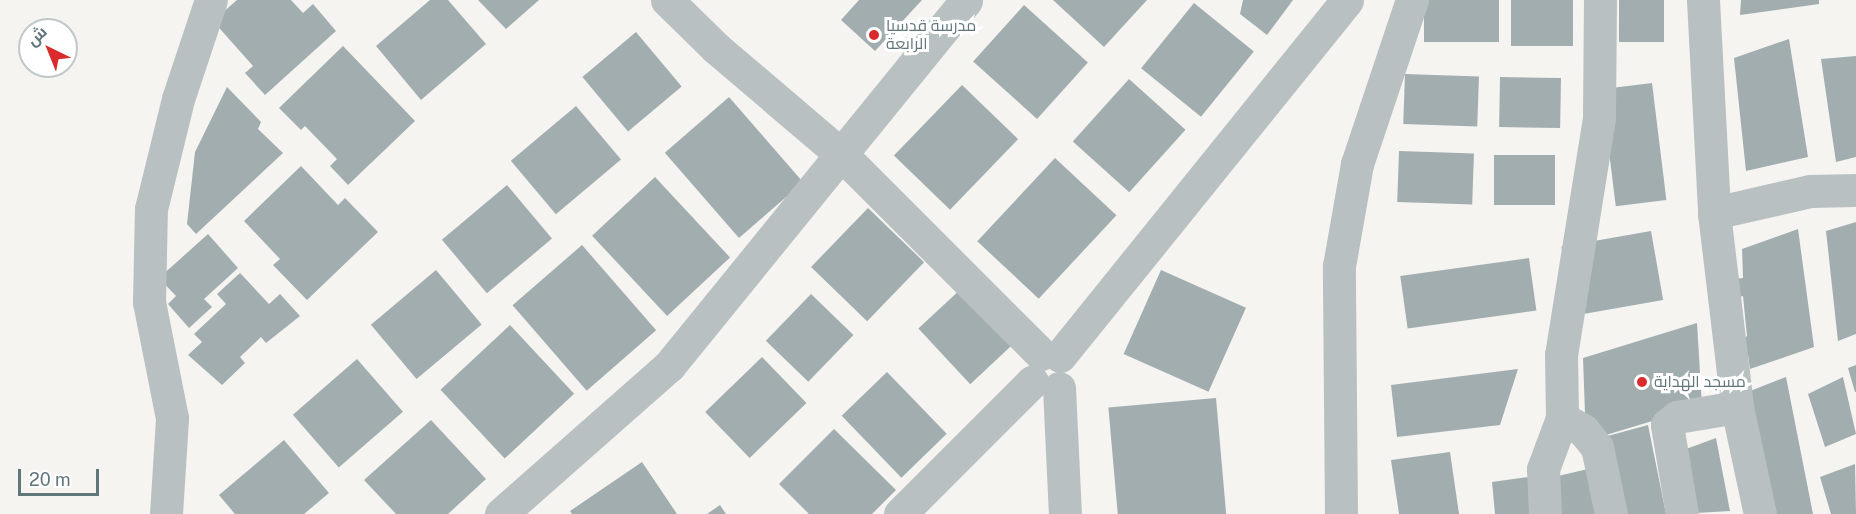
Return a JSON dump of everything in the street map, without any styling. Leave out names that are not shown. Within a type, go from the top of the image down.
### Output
[{"type":"street","points":[[166,514],[172,418],[149,302],[151,209],[178,99],[211,0]]},
{"type":"street","points":[[667,0],[716,48],[843,156],[1048,370],[1065,514]]},
{"type":"street","points":[[501,514],[669,366],[843,156],[966,0]]},
{"type":"street","points":[[900,514],[1048,370],[1347,0]]},
{"type":"street","points":[[1345,511],[1339,266],[1357,164],[1412,0]]},
{"type":"street","points":[[1545,514],[1544,469],[1562,418],[1562,354],[1599,118],[1599,0]]},
{"type":"street","points":[[1703,0],[1714,213],[1737,407],[1760,514]]},
{"type":"street","points":[[1714,213],[1810,191],[1856,190]]},
{"type":"street","points":[[1682,514],[1667,425],[1677,417],[1737,407]]},
{"type":"street","points":[[1562,418],[1583,430],[1597,447],[1611,514]]},
{"type":"building","points":[[237,0],[291,0],[303,13],[313,4],[336,31],[265,95],[245,73],[253,66],[213,21]]},
{"type":"building","points":[[430,0],[448,0],[486,44],[421,100],[376,46]]},
{"type":"building","points":[[478,0],[539,0],[506,29]]},
{"type":"building","name":"مدرسة قدسيا الرابعة","points":[[859,0],[922,0],[875,51],[841,20]]},
{"type":"building","points":[[1053,0],[1147,0],[1104,47]]},
{"type":"building","points":[[1243,0],[1293,0],[1267,35],[1240,14]]},
{"type":"building","points":[[1424,0],[1499,0],[1499,42],[1424,42]]},
{"type":"building","points":[[1511,0],[1573,0],[1573,46],[1511,46]]},
{"type":"building","points":[[1619,0],[1664,0],[1664,42],[1619,42]]},
{"type":"building","points":[[1741,0],[1819,0],[1819,4],[1740,15]]},
{"type":"building","points":[[1194,3],[1254,51],[1201,117],[1141,68]]},
{"type":"building","points":[[1024,5],[1088,63],[1037,119],[973,61]]},
{"type":"building","points":[[636,32],[682,86],[628,131],[582,77]]},
{"type":"building","points":[[1789,39],[1808,157],[1746,171],[1734,58]]},
{"type":"building","points":[[343,46],[415,121],[348,185],[330,166],[337,159],[305,126],[301,130],[279,108]]},
{"type":"building","points":[[1856,56],[1856,157],[1836,162],[1821,59]]},
{"type":"building","points":[[1405,74],[1479,77],[1477,127],[1403,124]]},
{"type":"building","points":[[1500,77],[1561,78],[1560,128],[1499,127]]},
{"type":"building","points":[[1129,79],[1185,130],[1129,192],[1073,141]]},
{"type":"building","points":[[1652,83],[1666,200],[1616,206],[1601,89]]},
{"type":"building","points":[[962,85],[1018,139],[950,210],[894,155]]},
{"type":"building","points":[[227,87],[261,122],[258,129],[283,153],[196,234],[187,224],[195,152]]},
{"type":"building","points":[[729,97],[803,182],[739,238],[665,153]]},
{"type":"building","points":[[576,106],[621,160],[556,214],[511,161]]},
{"type":"building","points":[[1399,151],[1474,154],[1472,205],[1397,202]]},
{"type":"building","points":[[1494,155],[1555,155],[1555,205],[1494,205]]},
{"type":"building","points":[[1055,158],[1116,215],[1039,299],[977,241]]},
{"type":"building","points":[[301,166],[338,205],[345,198],[378,232],[307,300],[273,265],[280,259],[244,221]]},
{"type":"building","points":[[655,177],[730,257],[667,316],[592,236]]},
{"type":"building","points":[[507,185],[552,239],[487,293],[442,240]]},
{"type":"building","points":[[868,208],[924,262],[867,321],[811,267]]},
{"type":"building","points":[[1856,222],[1856,334],[1838,341],[1826,231]]},
{"type":"building","points":[[1798,229],[1814,347],[1750,369],[1748,355],[1742,356],[1742,340],[1747,336],[1743,296],[1736,298],[1735,279],[1743,278],[1742,249]]},
{"type":"building","points":[[1651,231],[1663,300],[1574,316],[1561,247]]},
{"type":"building","points":[[208,234],[238,268],[204,299],[212,307],[189,328],[168,304],[176,296],[159,278]]},
{"type":"building","points":[[582,245],[656,330],[587,391],[513,305]]},
{"type":"building","points":[[1529,258],[1536,310],[1408,329],[1400,276]]},
{"type":"building","points":[[436,270],[482,324],[417,379],[371,325]]},
{"type":"building","points":[[1161,270],[1246,308],[1209,392],[1124,354]]},
{"type":"building","points":[[240,273],[269,304],[280,294],[300,316],[266,343],[261,337],[240,357],[245,363],[222,385],[188,355],[202,342],[194,334],[226,304],[217,294]]},
{"type":"building","points":[[963,287],[1015,343],[970,384],[918,329]]},
{"type":"building","points":[[811,294],[853,335],[808,382],[766,341]]},
{"type":"building","name":"مسجد الهداية","points":[[1697,323],[1702,406],[1586,441],[1583,358]]},
{"type":"building","points":[[510,325],[574,394],[505,459],[441,390]]},
{"type":"building","points":[[762,357],[806,403],[750,458],[705,412]]},
{"type":"building","points":[[357,359],[403,412],[339,468],[293,415]]},
{"type":"building","points":[[1856,365],[1856,392],[1855,392],[1848,368]]},
{"type":"building","points":[[1518,369],[1500,425],[1397,437],[1391,385]]},
{"type":"building","points":[[887,372],[947,434],[901,478],[842,416]]},
{"type":"building","points":[[1786,377],[1813,514],[1763,514],[1745,393]]},
{"type":"building","points":[[1843,377],[1856,434],[1825,447],[1808,394]]},
{"type":"building","points":[[1216,398],[1226,514],[1118,514],[1108,407]]},
{"type":"building","points":[[431,420],[486,479],[448,514],[396,514],[364,480]]},
{"type":"building","points":[[1648,425],[1666,514],[1618,514],[1604,437]]},
{"type":"building","points":[[834,429],[896,490],[872,514],[809,514],[779,484]]},
{"type":"building","points":[[1716,438],[1730,511],[1679,514],[1667,456]]},
{"type":"building","points":[[284,440],[329,493],[304,514],[235,514],[219,495]]},
{"type":"building","points":[[1450,452],[1459,514],[1399,514],[1391,460]]},
{"type":"building","points":[[642,462],[677,514],[572,514],[570,511]]},
{"type":"building","points":[[1855,464],[1856,514],[1831,514],[1820,477]]},
{"type":"building","points":[[1588,469],[1597,514],[1552,514],[1545,479]]},
{"type":"building","points":[[1536,476],[1538,514],[1495,514],[1492,482]]},
{"type":"building","points":[[720,505],[726,514],[707,514]]},
{"type":"place","name":"مدرسة قدسيا الرابعة","points":[[874,35]]},
{"type":"place","name":"مسجد الهداية","points":[[1642,382]]}]
